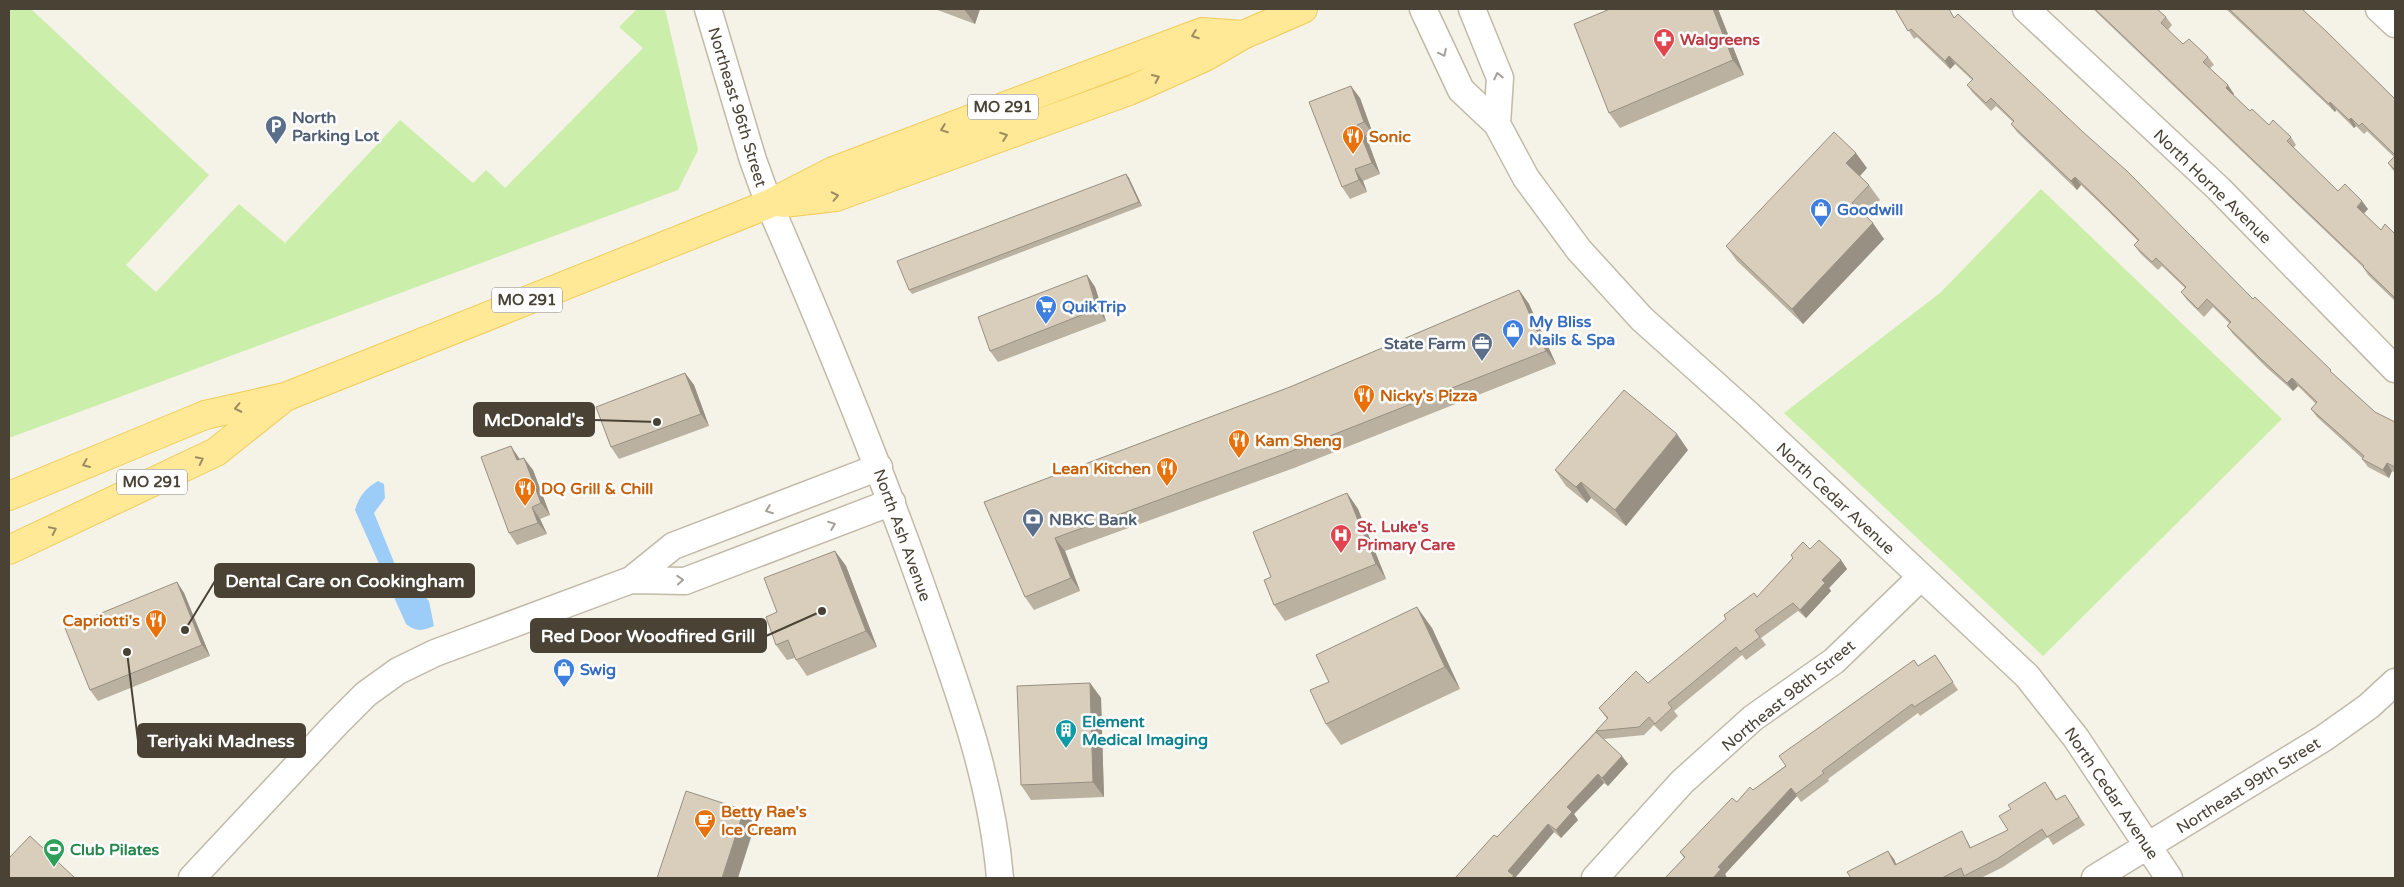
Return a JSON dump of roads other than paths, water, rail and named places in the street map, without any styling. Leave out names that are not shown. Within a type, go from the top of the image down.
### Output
[{"type":"main road","name":"MO 291","points":[[9,496],[205,415],[285,397],[769,204],[836,197],[1128,91],[1205,57],[1243,35],[1304,9]]},
{"type":"main road","name":"MO 291","points":[[9,550],[216,452],[285,397]]},
{"type":"street","name":"Northeast 96th Street","points":[[708,9],[753,160],[769,204]]},
{"type":"street","name":"North Cedar Avenue","points":[[1423,9],[1461,90],[1497,124],[1526,178],[1579,250],[1642,319],[1748,414],[1920,578],[2027,676],[2076,738],[2170,878]]},
{"type":"street","points":[[1472,9],[1500,78],[1497,124]]},
{"type":"street","name":"North Horne Avenue","points":[[2026,9],[2219,189],[2395,368]]},
{"type":"street","points":[[2379,9],[2395,24]]},
{"type":"street","name":"North Ash Avenue","points":[[769,204],[879,467],[971,728],[992,814],[1000,878]]},
{"type":"street","points":[[192,878],[336,724],[366,694],[398,671],[442,650],[631,580],[673,546],[879,467]]},
{"type":"street","points":[[631,580],[685,581],[892,502]]},
{"type":"street","name":"Northeast 98th Street","points":[[1595,878],[1682,782],[1753,718],[1834,662],[1920,578]]},
{"type":"street","name":"Northeast 99th Street","points":[[2095,878],[2324,738],[2369,706],[2395,682]]},
{"type":"water","points":[[378,481],[384,484],[385,498],[374,513],[407,594],[414,597],[425,597],[429,601],[434,626],[430,628],[416,629],[406,624],[355,510],[364,493]]},
{"type":"place","name":"Walgreens","points":[[1664,58]]},
{"type":"place","name":"North Parking Lot","points":[[276,145]]},
{"type":"place","name":"Sonic","points":[[1353,155]]},
{"type":"place","name":"Goodwill","points":[[1821,228]]},
{"type":"place","name":"QuikTrip","points":[[1046,325]]},
{"type":"place","name":"My Bliss Nails & Spa","points":[[1513,349]]},
{"type":"place","name":"State Farm","points":[[1482,362]]},
{"type":"place","name":"Nicky's Pizza","points":[[1364,414]]},
{"type":"place","name":"McDonald's","points":[[657,422]]},
{"type":"place","name":"Kam Sheng","points":[[1239,459]]},
{"type":"place","name":"Lean Kitchen","points":[[1167,487]]},
{"type":"place","name":"DQ Grill & Chill","points":[[525,507]]},
{"type":"place","name":"NBKC Bank","points":[[1033,538]]},
{"type":"place","name":"St. Luke's Primary Care","points":[[1341,554]]},
{"type":"place","name":"Red Door Woodfired Grill","points":[[822,611]]},
{"type":"place","name":"Dental Care on Cookingham","points":[[185,630]]},
{"type":"place","name":"Capriotti's","points":[[156,639]]},
{"type":"place","name":"Teriyaki Madness","points":[[127,652]]},
{"type":"place","name":"Swig","points":[[564,688]]},
{"type":"place","name":"Element Medical Imaging","points":[[1066,749]]},
{"type":"place","name":"Betty Rae's Ice Cream","points":[[705,839]]},
{"type":"place","name":"Club Pilates","points":[[54,868]]}]
